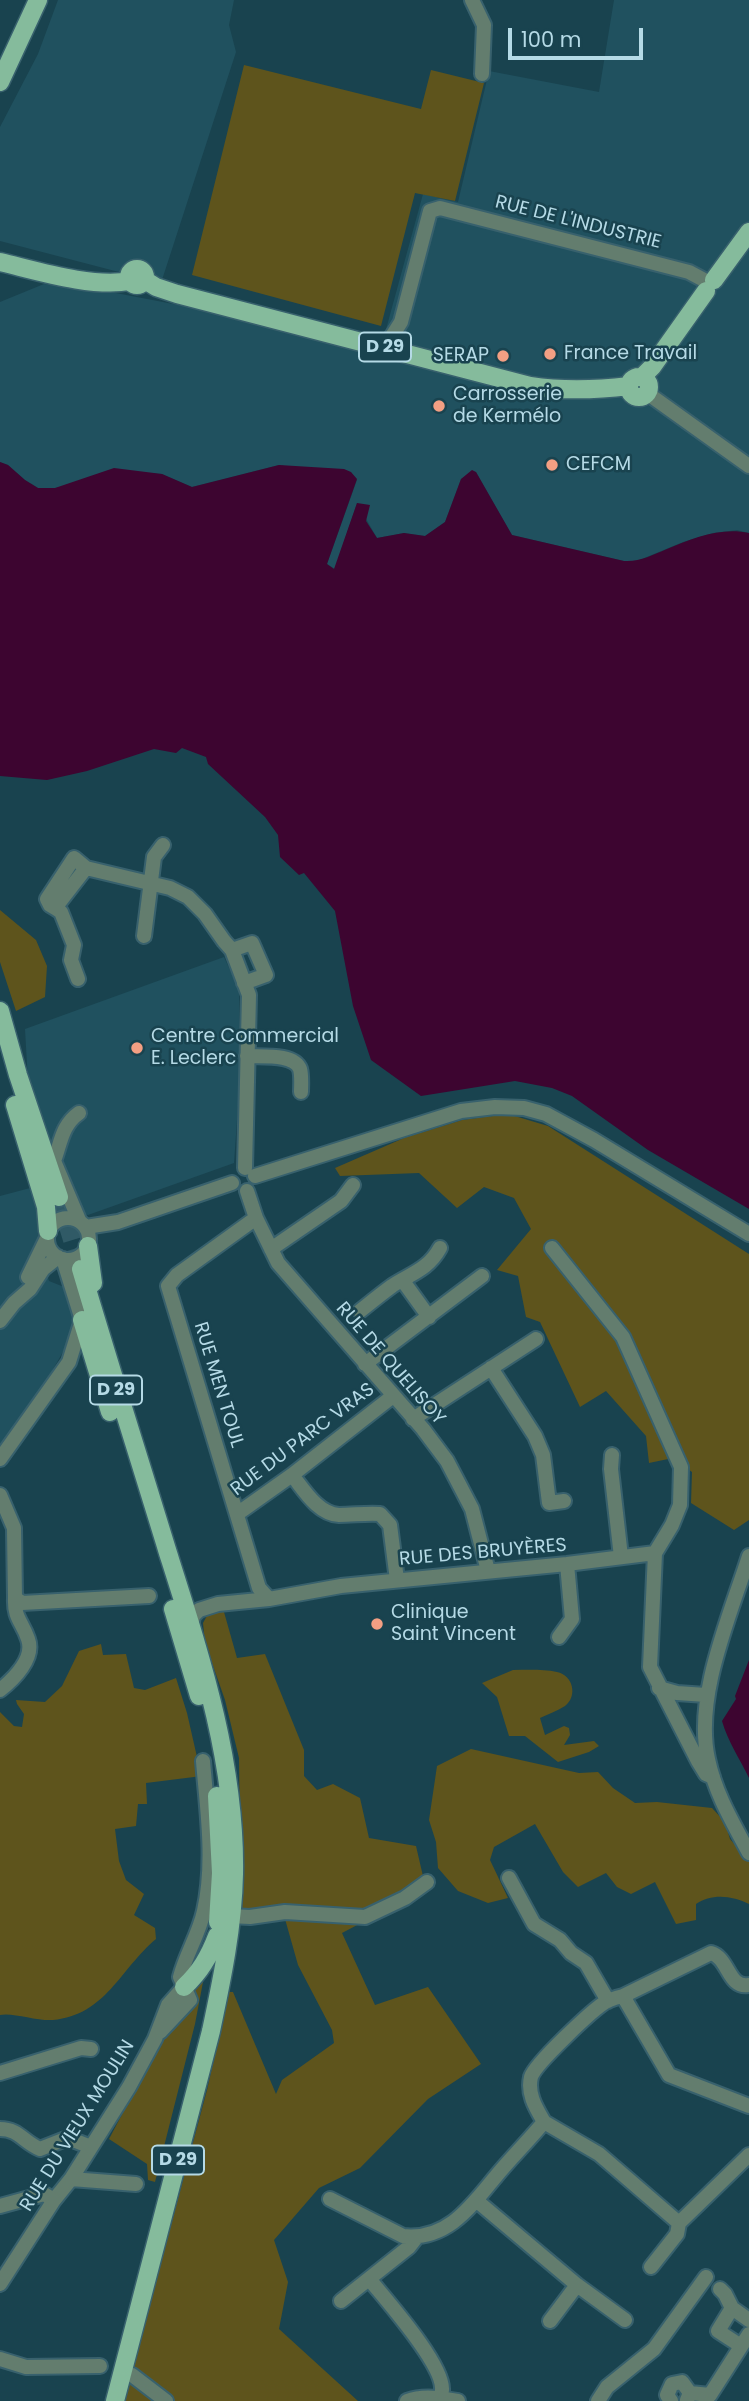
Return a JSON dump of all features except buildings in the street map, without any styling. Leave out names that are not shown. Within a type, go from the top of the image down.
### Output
[{"type":"main road","points":[[0,52],[25,0]]},
{"type":"main road","points":[[0,82],[38,0]]},
{"type":"main road","points":[[639,385],[708,284],[749,232]]},
{"type":"main road","points":[[0,251],[89,273],[135,279]]},
{"type":"main road","points":[[0,262],[90,281],[118,284],[135,279]]},
{"type":"main road","name":"D 29","points":[[135,279],[177,294],[530,386],[580,390],[639,385]]},
{"type":"main road","points":[[2,1018],[54,1161]]},
{"type":"main road","points":[[0,1044],[56,1198],[2,1018]]},
{"type":"main road","points":[[0,1051],[43,1197],[48,1234]]},
{"type":"main road","points":[[88,1246],[92,1278],[149,1510]]},
{"type":"main road","name":"D 29","points":[[69,1267],[149,1510],[191,1627],[213,1702],[232,1821],[234,1874],[224,1971],[211,2031],[115,2401]]},
{"type":"main road","points":[[82,1320],[149,1510]]},
{"type":"main road","name":"D 29","points":[[103,2401],[200,2035],[218,1936],[220,1829],[208,1736],[149,1510]]},
{"type":"main road","points":[[184,1987],[198,1974],[208,1959],[218,1936]]},
{"type":"street","points":[[472,0],[484,25],[482,74]]},
{"type":"street","name":"RUE DE L'INDUSTRIE","points":[[385,347],[401,322],[430,211],[440,208],[689,272],[708,284]]},
{"type":"street","points":[[639,385],[749,466]]},
{"type":"street","points":[[144,936],[154,857],[163,845]]},
{"type":"street","points":[[78,979],[71,960],[74,945],[61,912],[55,908],[86,867],[170,888],[196,903],[232,950],[249,995],[247,1056],[250,1172],[255,1184],[247,1191],[238,1191],[232,1184]]},
{"type":"street","points":[[232,950],[252,943],[266,975],[244,983]]},
{"type":"street","points":[[247,1056],[285,1058],[296,1064],[300,1070],[302,1092]]},
{"type":"street","points":[[232,1184],[235,1172],[250,1172],[461,1111],[495,1107],[524,1108],[546,1114],[594,1140],[749,1234]]},
{"type":"street","points":[[0,1321],[30,1289],[46,1276],[69,1267],[72,1259],[80,1256],[88,1246],[89,1237],[54,1161],[66,1126],[79,1113]]},
{"type":"street","points":[[14,1303],[52,1224],[61,1218],[69,1217],[83,1224],[118,1222],[232,1184]]},
{"type":"street","points":[[271,1249],[341,1201],[353,1185]]},
{"type":"street","name":"RUE DE QUELISOY","points":[[247,1191],[256,1218],[278,1263],[447,1461],[472,1509],[488,1571]]},
{"type":"street","name":"RUE MEN TOUL","points":[[256,1218],[177,1275],[168,1286],[259,1588],[269,1599]]},
{"type":"street","points":[[0,1459],[69,1362],[82,1320],[69,1267],[48,1247],[48,1234]]},
{"type":"street","points":[[360,1311],[395,1284],[411,1278],[436,1257],[440,1248]]},
{"type":"street","points":[[552,1248],[623,1337],[681,1467],[680,1506],[655,1553],[650,1667],[698,1761],[706,1774],[713,1777]]},
{"type":"street","points":[[30,1289],[43,1269],[69,1267]]},
{"type":"street","points":[[365,1364],[482,1276]]},
{"type":"street","points":[[403,1281],[429,1317]]},
{"type":"street","points":[[413,1419],[536,1339]]},
{"type":"street","points":[[491,1368],[535,1436],[556,1502]]},
{"type":"street","name":"RUE DU PARC VRAS","points":[[237,1514],[393,1396]]},
{"type":"street","points":[[612,1455],[611,1469],[621,1557]]},
{"type":"street","points":[[292,1475],[325,1512],[337,1515],[380,1514],[385,1518],[390,1525],[397,1580]]},
{"type":"street","points":[[0,1495],[13,1528],[16,1616],[29,1640],[29,1651],[23,1665],[0,1690]]},
{"type":"street","name":"RUE DES BRUYÈRES","points":[[191,1627],[193,1616],[208,1606],[269,1599],[341,1586],[655,1553]]},
{"type":"street","points":[[749,1556],[706,1695],[704,1717],[705,1743],[713,1777],[749,1853]]},
{"type":"street","points":[[559,1637],[572,1619],[567,1564]]},
{"type":"street","points":[[15,1598],[22,1603],[149,1597]]},
{"type":"street","points":[[659,1688],[677,1693],[706,1695]]},
{"type":"street","points":[[184,1987],[180,1977],[197,1938],[205,1909],[208,1877],[210,1839],[203,1760]]},
{"type":"street","points":[[509,1878],[534,1924],[560,1940],[571,1953],[586,1963],[608,2001]]},
{"type":"street","points":[[230,1916],[250,1917],[285,1912],[365,1917],[405,1898],[427,1882]]},
{"type":"street","points":[[680,2223],[599,2154],[544,2122],[531,2099],[532,2074],[545,2058],[608,2001],[711,1953],[719,1956],[736,1983],[749,1985]]},
{"type":"street","name":"RUE DU VIEUX MOULIN","points":[[0,2284],[54,2200],[71,2179],[129,2087],[155,2039],[190,2000],[184,1987]]},
{"type":"street","points":[[622,1996],[669,2075],[749,2106]]},
{"type":"street","points":[[0,2073],[81,2048],[91,2049]]},
{"type":"street","points":[[330,2199],[403,2236],[416,2238],[453,2224],[477,2201],[544,2122]]},
{"type":"street","points":[[0,2129],[13,2130],[30,2145],[40,2149],[68,2138],[90,2147]]},
{"type":"street","points":[[651,2267],[677,2234],[680,2223],[749,2155]]},
{"type":"street","points":[[71,2179],[136,2184]]},
{"type":"street","points":[[0,2206],[44,2193],[54,2200]]},
{"type":"street","points":[[477,2201],[577,2286],[625,2320]]},
{"type":"street","points":[[341,2301],[409,2247],[416,2238]]},
{"type":"street","points":[[598,2401],[607,2387],[654,2349],[706,2277]]},
{"type":"street","points":[[369,2280],[409,2328],[430,2359],[443,2388],[440,2399]]},
{"type":"street","points":[[550,2321],[577,2286]]},
{"type":"street","points":[[720,2289],[732,2308],[749,2320]]},
{"type":"street","points":[[671,2401],[667,2395],[672,2384],[682,2382],[688,2397],[710,2395],[745,2340],[718,2331],[732,2308]]},
{"type":"street","points":[[0,2360],[26,2367],[100,2366]]},
{"type":"street","points":[[132,2375],[166,2401]]},
{"type":"street","points":[[407,2401],[414,2398],[458,2401]]},
{"type":"shaded area","points":[[58,0],[234,0],[229,25],[236,52],[161,283],[0,241],[0,127],[38,54]]},
{"type":"shaded area","points":[[614,0],[749,0],[749,533],[737,530],[713,533],[637,561],[624,561],[512,535],[476,472],[461,479],[445,522],[425,536],[404,533],[377,538],[357,503],[335,569],[327,564],[357,480],[279,465],[192,487],[162,474],[149,473],[55,488],[38,488],[0,462],[0,302],[44,284],[95,289],[382,344],[423,194],[458,202],[489,71],[599,92]]},
{"type":"shaded area","points":[[244,65],[421,109],[431,70],[484,83],[455,201],[415,193],[381,326],[192,275]]},
{"type":"shaded area","points":[[0,462],[38,488],[55,488],[114,468],[162,474],[192,487],[279,465],[344,469],[357,479],[327,564],[334,569],[357,503],[370,505],[366,521],[377,538],[404,533],[425,536],[445,522],[461,479],[472,470],[476,472],[512,535],[624,561],[646,558],[707,535],[728,531],[749,533],[749,1209],[648,1150],[572,1096],[552,1088],[515,1081],[421,1096],[371,1060],[353,1006],[335,911],[304,873],[299,875],[280,857],[278,835],[265,817],[208,764],[206,757],[182,748],[176,753],[154,749],[87,771],[47,780],[0,776]]},
{"type":"shaded area","points":[[0,910],[36,940],[47,966],[45,997],[16,1011],[0,962]]},
{"type":"shaded area","points":[[224,957],[239,989],[240,1078],[234,1163],[88,1215],[72,1210],[62,1211],[47,1215],[38,1223],[38,1243],[49,1281],[64,1287],[75,1320],[64,1350],[27,1415],[0,1452],[0,1196],[34,1187],[25,1029]]},
{"type":"shaded area","points":[[508,1114],[548,1126],[749,1254],[749,1520],[734,1530],[691,1503],[692,1472],[673,1458],[649,1463],[646,1436],[606,1391],[580,1407],[540,1322],[526,1317],[518,1276],[497,1270],[531,1229],[514,1198],[484,1187],[457,1208],[419,1173],[340,1176],[335,1168],[404,1138],[462,1120]]},
{"type":"shaded area","points":[[209,1612],[224,1612],[237,1658],[265,1654],[304,1750],[304,1776],[317,1790],[333,1784],[360,1798],[369,1838],[416,1846],[426,1889],[342,1933],[375,2005],[428,1987],[481,2064],[428,2099],[360,2168],[319,2188],[274,2240],[288,2282],[279,2329],[358,2401],[124,2401],[207,2090],[229,1992],[233,1992],[276,2094],[282,2080],[334,2043],[332,2030],[298,1965],[285,1919],[261,1919],[241,1911],[239,1758],[225,1700],[205,1643],[203,1623]]},
{"type":"shaded area","points":[[101,1644],[103,1655],[126,1654],[134,1688],[145,1690],[176,1678],[197,1757],[196,1768],[200,1769],[202,1776],[146,1783],[147,1804],[138,1804],[136,1826],[115,1829],[119,1861],[126,1880],[144,1894],[134,1915],[155,1928],[156,1939],[111,1989],[86,2009],[53,2020],[0,2015],[0,1712],[14,1726],[22,1727],[24,1714],[16,1700],[45,1702],[62,1686],[79,1651]]},
{"type":"shaded area","points":[[749,1660],[749,1778],[722,1721],[736,1699]]},
{"type":"shaded area","points":[[513,1670],[552,1671],[567,1677],[572,1686],[571,1697],[565,1706],[540,1718],[545,1735],[564,1726],[569,1728],[570,1735],[564,1745],[594,1741],[599,1746],[558,1762],[525,1736],[509,1736],[497,1697],[482,1683]]},
{"type":"shaded area","points":[[471,1749],[579,1773],[598,1772],[613,1788],[635,1803],[657,1802],[712,1808],[725,1822],[730,1839],[749,1861],[749,1904],[736,1899],[709,1898],[696,1904],[696,1920],[676,1924],[655,1882],[631,1894],[617,1887],[606,1873],[578,1887],[563,1872],[535,1824],[494,1847],[490,1860],[508,1898],[488,1903],[458,1891],[438,1868],[436,1842],[429,1820],[437,1766]]},
{"type":"shaded area","points":[[200,1980],[203,1982],[195,2024],[155,2182],[148,2180],[147,2164],[109,2139],[189,1987]]},
{"type":"tunnel","points":[[59,1197],[81,1269]]},
{"type":"place","name":"France Travail","points":[[550,354]]},
{"type":"place","name":"SERAP","points":[[503,356]]},
{"type":"place","name":"Carrosserie de Kermélo","points":[[439,406]]},
{"type":"place","name":"CEFCM","points":[[552,465]]},
{"type":"place","name":"Centre Commercial E. Leclerc","points":[[137,1048]]},
{"type":"place","name":"Clinique Saint Vincent","points":[[377,1624]]}]
